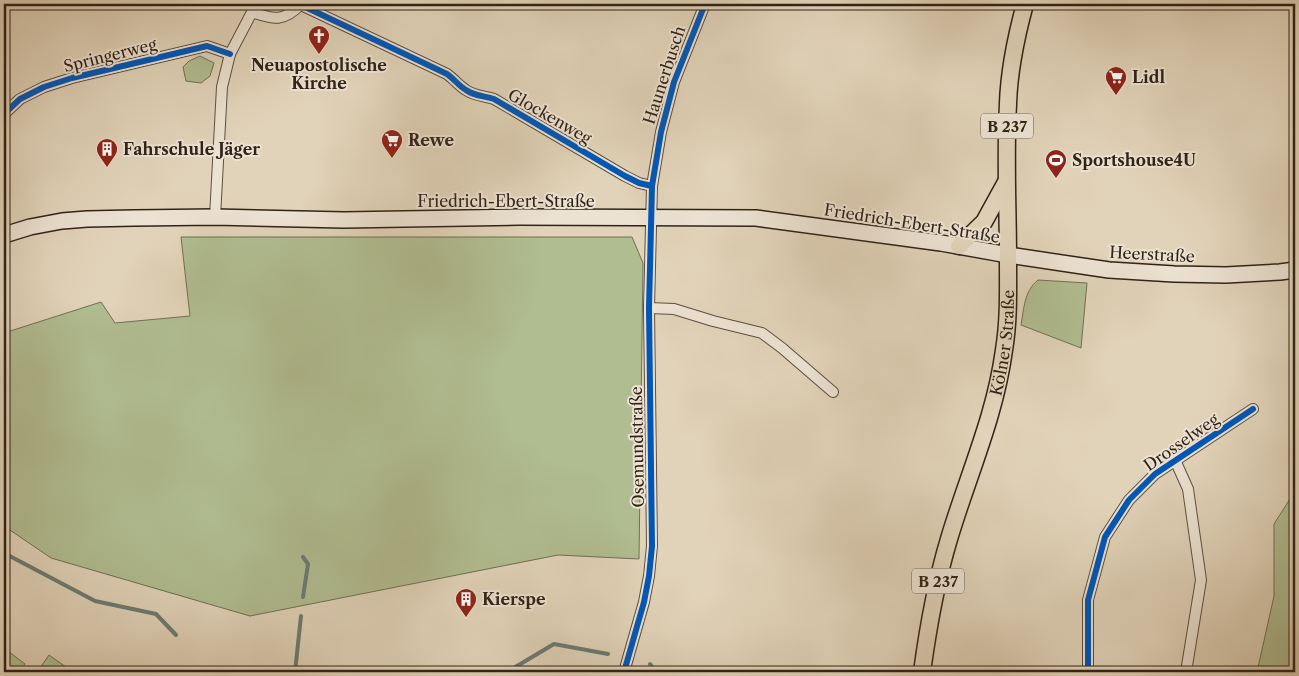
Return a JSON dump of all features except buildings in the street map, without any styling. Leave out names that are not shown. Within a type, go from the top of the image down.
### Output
[{"type":"main road","name":"Kölner Straße","points":[[922,672],[937,584],[949,540],[998,389],[1005,349],[1008,298],[1008,102],[1015,46],[1025,4]]},
{"type":"main road","points":[[959,246],[984,222],[1007,180]]},
{"type":"main road","name":"Friedrich-Ebert-Straße","points":[[4,235],[30,227],[87,219],[215,217],[344,220],[518,217],[756,218],[959,246],[1008,255]]},
{"type":"main road","name":"Heerstraße","points":[[1008,255],[1109,270],[1174,274],[1226,275],[1295,270]]},
{"type":"street","name":"Glockenweg","points":[[301,4],[447,74],[467,91],[494,99],[625,176],[652,186]]},
{"type":"street","points":[[215,217],[222,87],[230,54],[253,8],[269,18],[278,18],[290,14],[301,4]]},
{"type":"street","name":"Haunerbusch","points":[[651,217],[652,186],[660,132],[674,82],[705,4]]},
{"type":"street","name":"Springerweg","points":[[4,114],[20,99],[44,87],[72,78],[207,46],[230,54]]},
{"type":"street","name":"Osemundstraße","points":[[624,672],[644,602],[652,546],[649,308],[651,217]]},
{"type":"street","points":[[649,308],[674,309],[762,334],[782,348],[833,392]]},
{"type":"street","name":"Drosselweg","points":[[1088,672],[1088,600],[1105,536],[1129,500],[1156,474],[1253,409]]},
{"type":"street","points":[[1176,460],[1188,489],[1201,580],[1186,672]]},
{"type":"green space","points":[[200,56],[214,63],[210,76],[201,83],[186,81],[183,67],[189,61]]},
{"type":"green space","points":[[181,237],[632,237],[643,263],[639,559],[558,555],[250,616],[51,558],[4,526],[4,333],[101,302],[115,323],[190,316]]},
{"type":"green space","points":[[1038,280],[1087,283],[1081,348],[1021,325],[1027,295],[1033,284]]},
{"type":"green space","points":[[1295,491],[1295,672],[1257,672],[1274,596],[1274,524]]},
{"type":"green space","points":[[4,648],[25,664],[19,672],[4,672]]},
{"type":"green space","points":[[49,655],[73,672],[37,672]]},
{"type":"waterway","points":[[4,553],[95,601],[156,614],[176,635]]},
{"type":"waterway","points":[[303,557],[308,564],[303,597]]},
{"type":"waterway","points":[[295,672],[301,616]]},
{"type":"waterway","points":[[507,672],[554,644],[608,654]]},
{"type":"waterway","points":[[650,664],[656,672]]},
{"type":"cycle path","points":[[301,4],[447,74],[469,92],[494,99],[625,176],[639,183],[652,186]]},
{"type":"cycle path","points":[[624,672],[644,602],[652,546],[649,308],[652,186],[661,132],[674,82],[705,4]]},
{"type":"cycle path","points":[[4,114],[20,99],[44,87],[72,78],[207,46],[230,54]]},
{"type":"cycle path","points":[[1088,672],[1088,600],[1105,537],[1129,500],[1155,474],[1253,409]]},
{"type":"place","name":"Neuapostolische Kirche","points":[[319,55]]},
{"type":"place","name":"Lidl","points":[[1116,96]]},
{"type":"place","name":"Rewe","points":[[392,159]]},
{"type":"place","name":"Fahrschule Jäger","points":[[107,168]]},
{"type":"place","name":"Sportshouse4U","points":[[1056,179]]},
{"type":"place","name":"Kierspe","points":[[466,618]]}]
